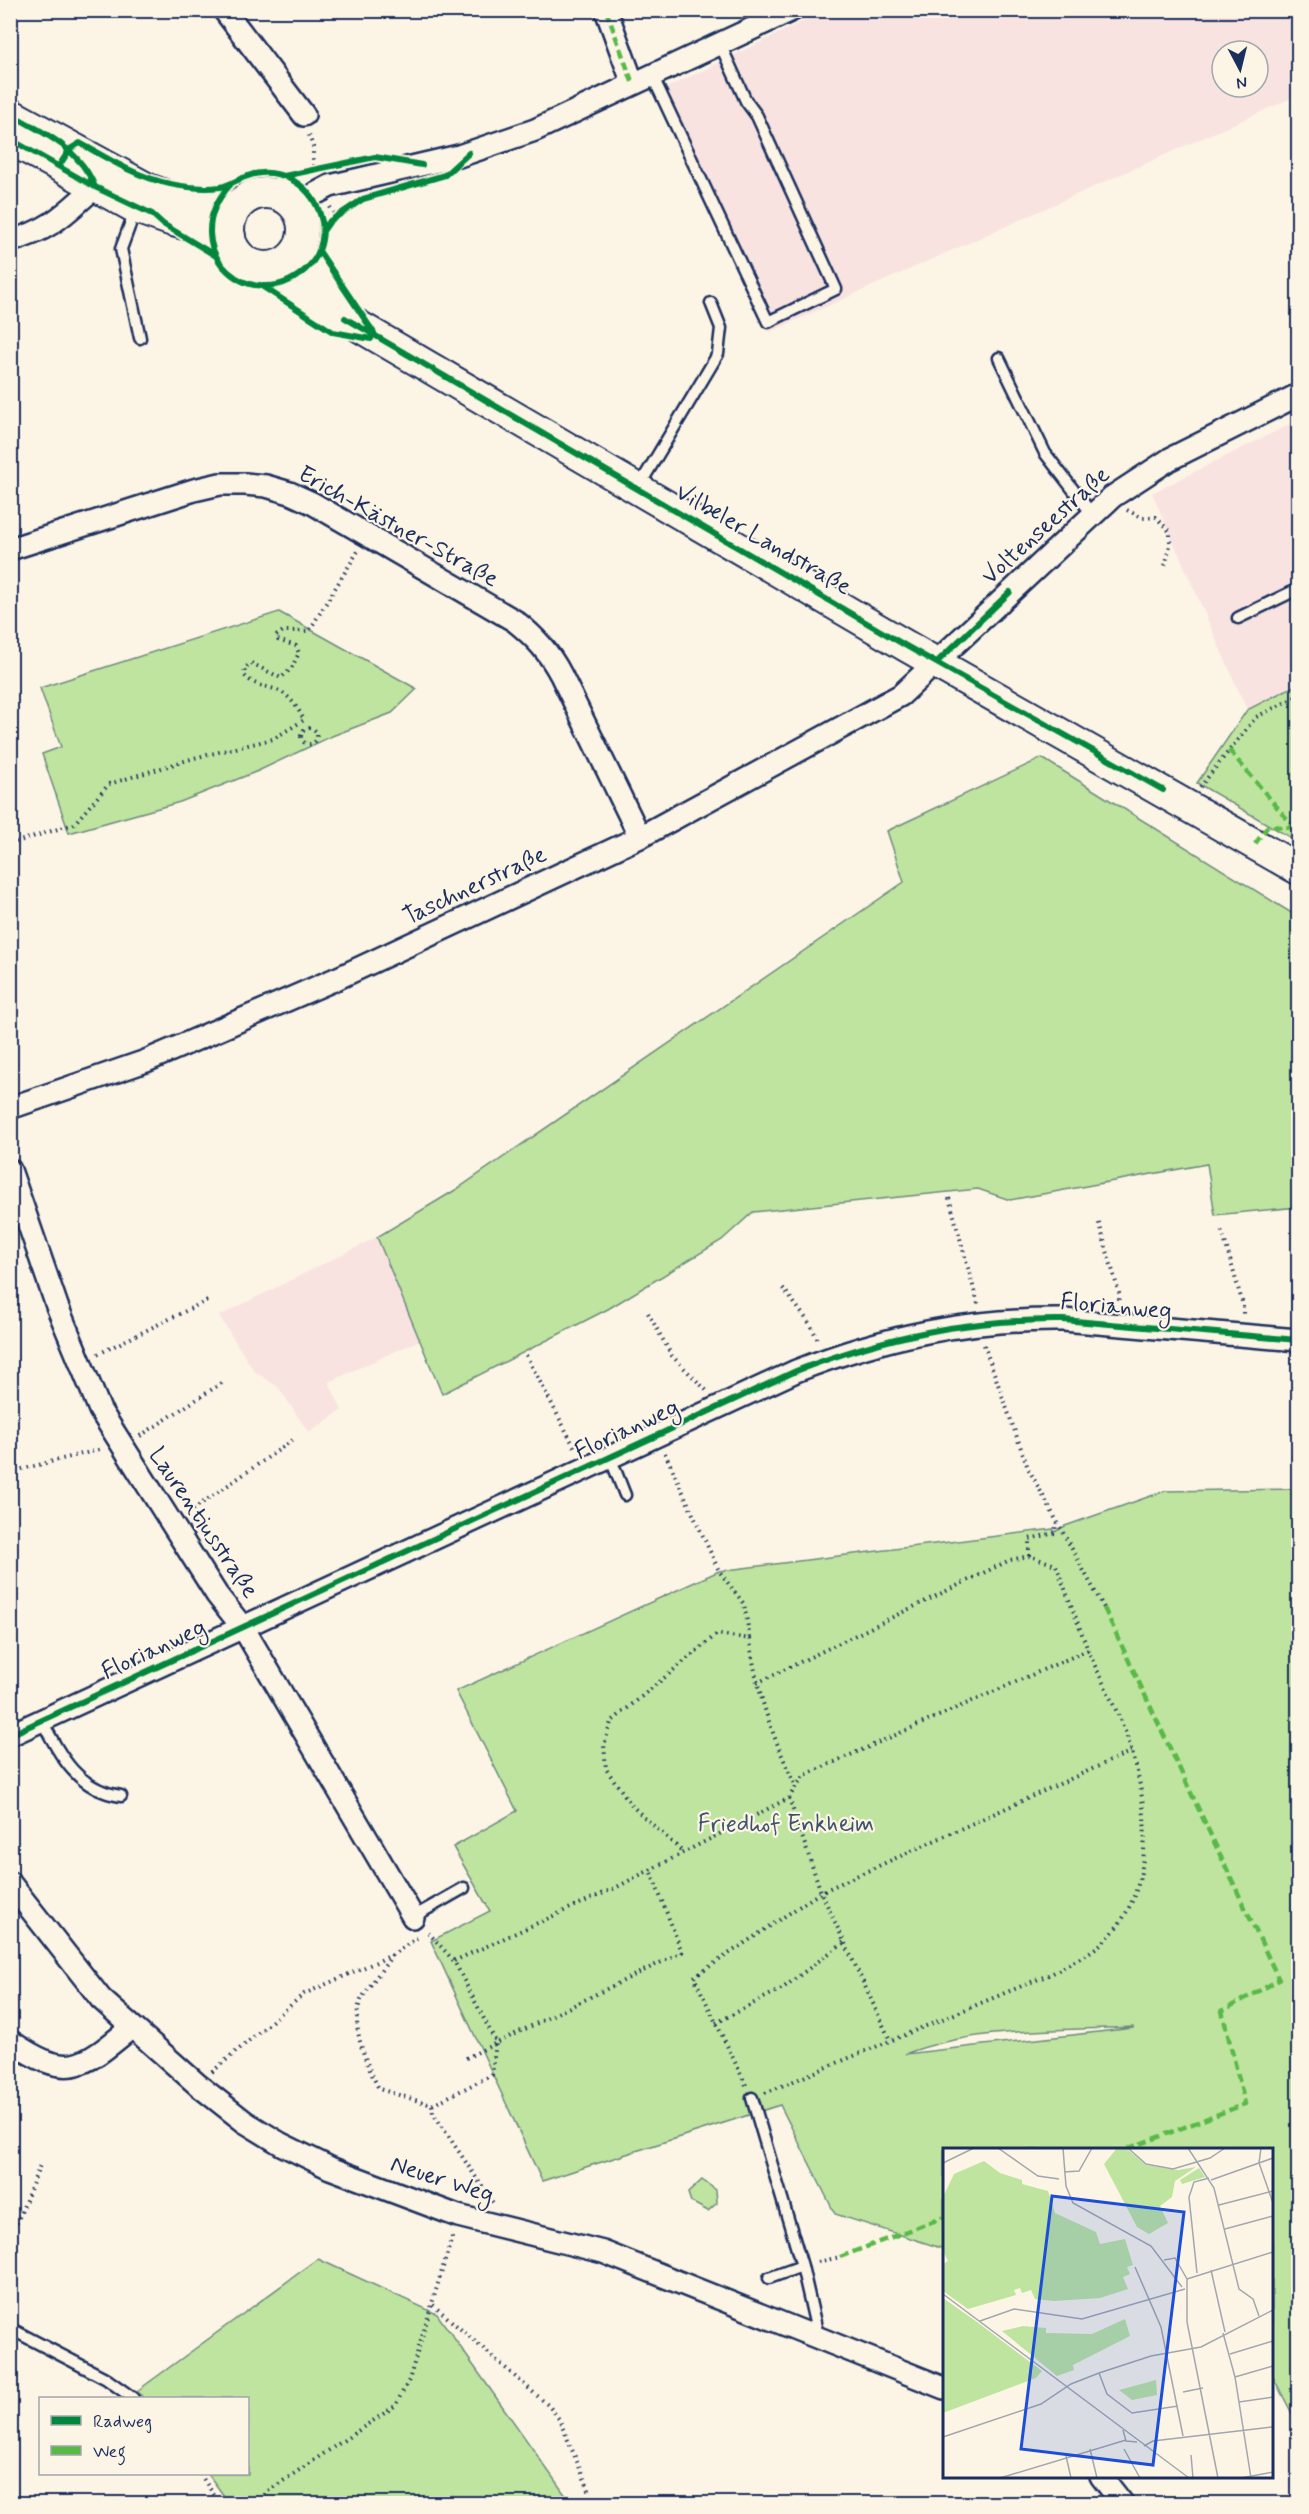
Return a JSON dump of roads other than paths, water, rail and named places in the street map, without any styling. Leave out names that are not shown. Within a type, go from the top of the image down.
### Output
[{"type":"main road","points":[[17,135],[106,180],[148,189],[233,222]]},
{"type":"main road","points":[[106,180],[136,208],[173,221],[233,222]]},
{"type":"main road","points":[[233,222],[253,195],[264,193],[286,198],[294,205],[303,223],[304,234],[297,252],[289,260],[267,268]]},
{"type":"main road","name":"Vilbeler Landstraße","points":[[233,222],[239,255],[257,266],[267,268],[298,294],[345,318],[937,662],[1299,869]]},
{"type":"main road","name":"Vilbeler Landstraße","points":[[297,252],[317,274],[345,318]]},
{"type":"street","points":[[224,10],[304,115]]},
{"type":"street","points":[[606,10],[643,79]]},
{"type":"street","points":[[294,205],[330,186],[459,156],[534,130],[792,10]]},
{"type":"street","points":[[10,241],[41,231],[57,222],[106,180]]},
{"type":"street","name":"Voltenseestraße","points":[[937,662],[1112,497],[1170,459],[1299,395]]},
{"type":"street","name":"Erich-Kästner-Straße","points":[[10,549],[194,490],[220,484],[266,486],[312,503],[515,621],[537,638],[549,653],[561,675],[640,837]]},
{"type":"street","name":"Taschnerstraße","points":[[10,1108],[168,1052],[338,978],[640,837],[901,695],[937,662]]},
{"type":"street","name":"Laurentiusstraße","points":[[10,1170],[80,1362],[100,1410],[217,1595],[244,1629],[420,1924]]},
{"type":"street","name":"Florianweg","points":[[10,1735],[244,1629],[718,1406],[827,1358],[922,1332],[978,1322],[1063,1320],[1299,1340]]},
{"type":"street","name":"Neuer Weg","points":[[10,1883],[101,1999],[198,2085],[245,2122],[280,2144],[330,2168],[458,2216],[603,2252],[819,2340],[943,2387]]},
{"type":"street","points":[[10,2041],[43,2062],[67,2066],[95,2057],[132,2027]]},
{"type":"street","points":[[1103,2478],[1123,2504]]},
{"type":"lane","points":[[643,79],[768,322],[836,289],[757,116],[746,101],[720,44]]},
{"type":"lane","points":[[136,208],[121,249],[140,338]]},
{"type":"lane","points":[[638,488],[718,354],[721,328],[711,303]]},
{"type":"lane","points":[[999,358],[1045,453],[1092,514]]},
{"type":"lane","points":[[1238,618],[1299,589]]},
{"type":"lane","points":[[610,1457],[625,1496]]},
{"type":"lane","points":[[42,1721],[70,1766],[88,1786],[121,1796]]},
{"type":"lane","points":[[420,1924],[464,1888]]},
{"type":"lane","points":[[752,2098],[802,2266],[819,2340]]},
{"type":"lane","points":[[769,2278],[802,2266]]},
{"type":"lane","points":[[10,2331],[13,2330],[105,2378],[132,2397]]},
{"type":"park label","name":"Friedhof Enkheim","points":[[786,1824]]}]
